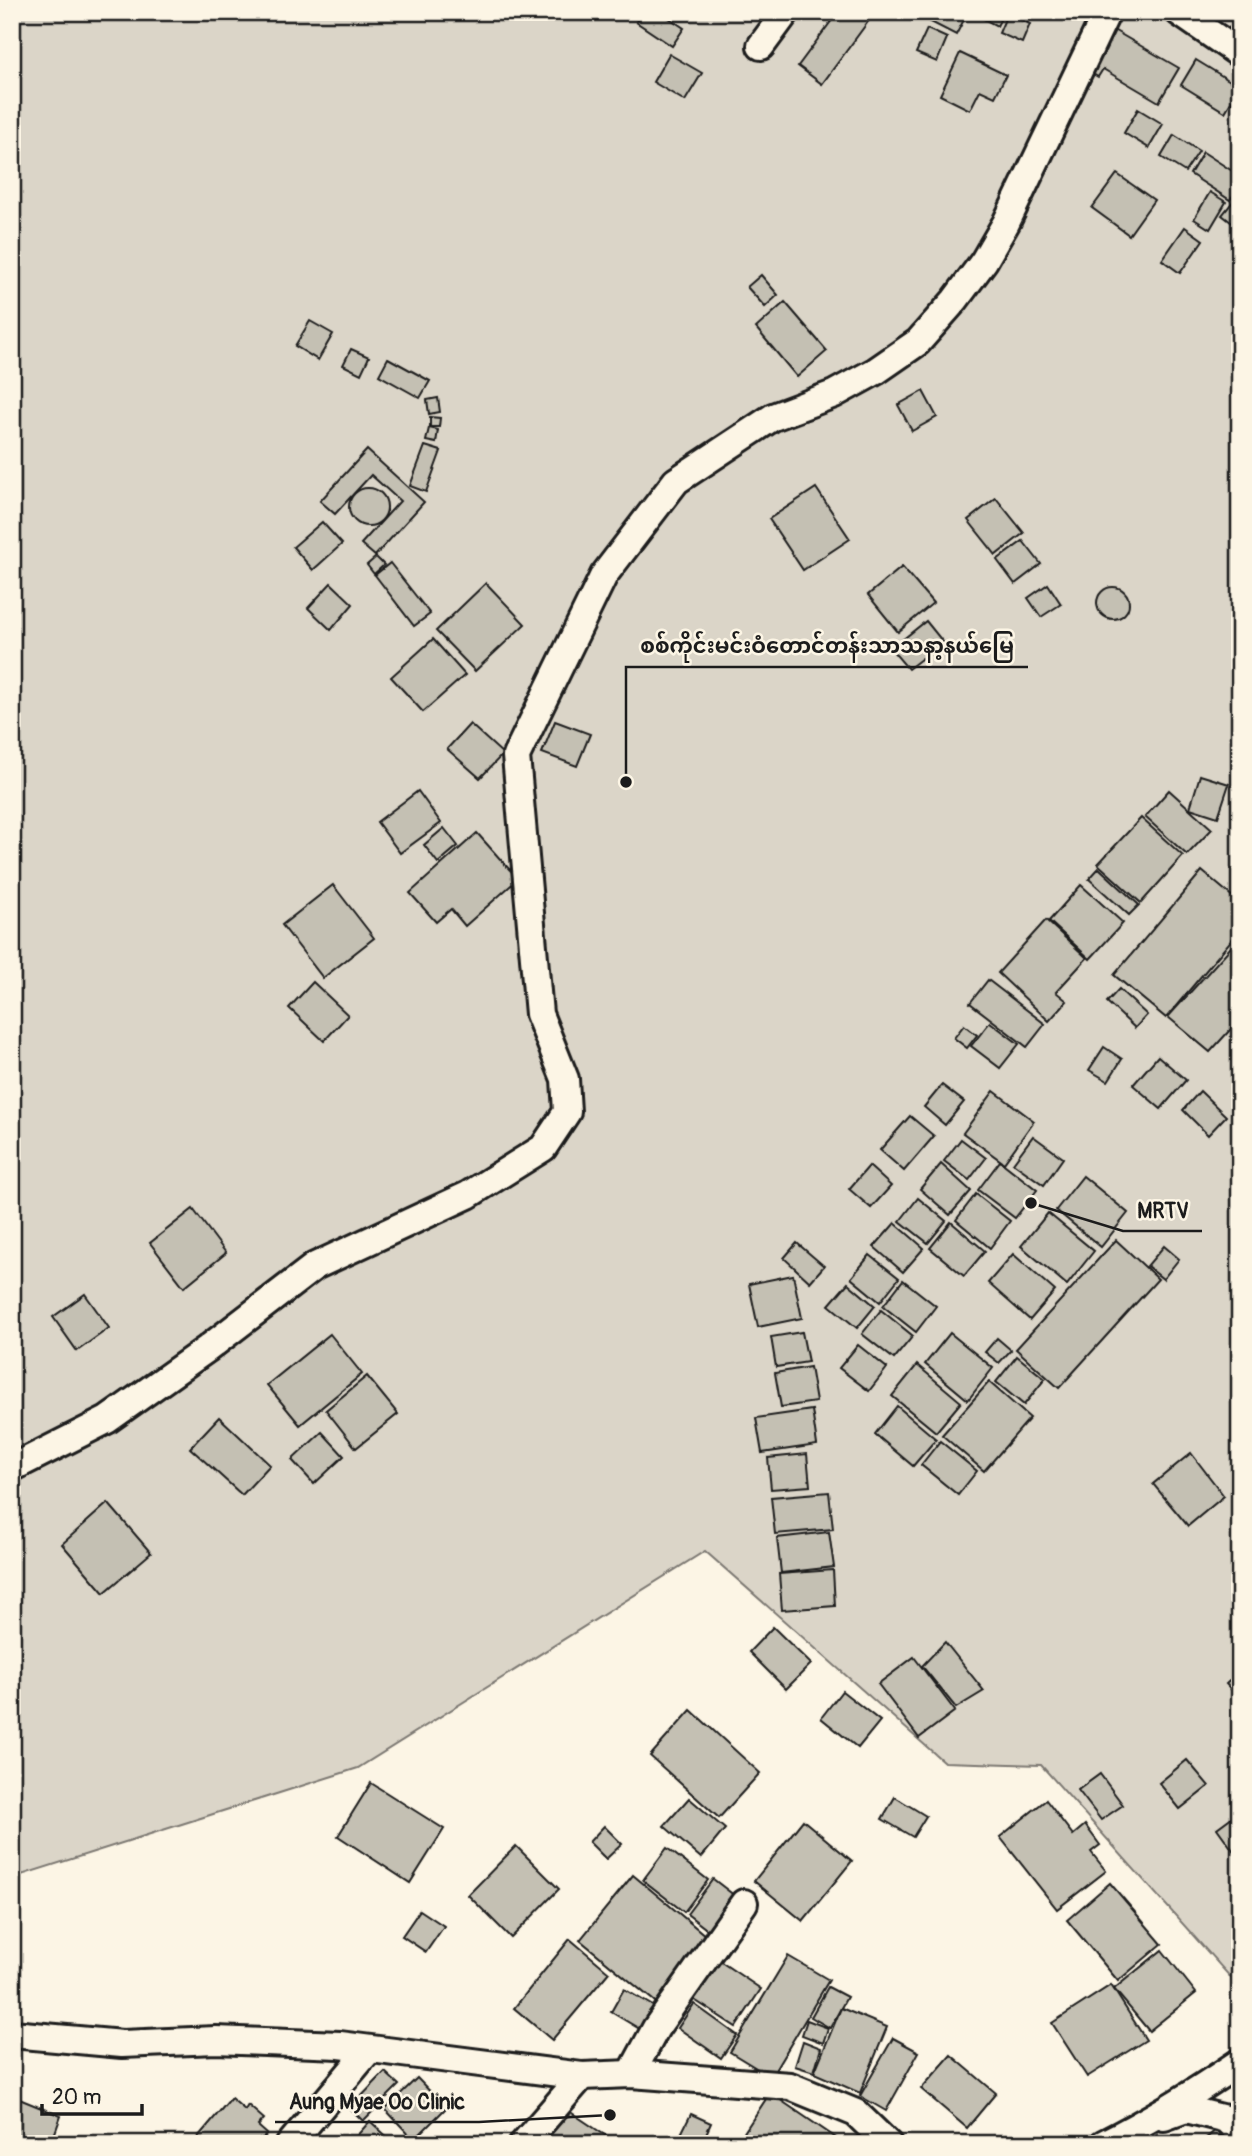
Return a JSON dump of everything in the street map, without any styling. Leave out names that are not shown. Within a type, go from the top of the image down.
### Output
[{"type":"street","points":[[761,46],[786,12]]},
{"type":"street","points":[[12,1468],[107,1419],[207,1349],[315,1266],[468,1195],[543,1148],[567,1112],[565,1079],[539,1014],[516,756],[604,575],[676,481],[773,417],[834,394],[876,371],[918,342],[955,300],[984,261],[1006,223],[1107,12]]},
{"type":"street","points":[[1180,12],[1240,54]]},
{"type":"street","points":[[631,2074],[656,2028],[744,1903]]},
{"type":"street","points":[[12,2034],[122,2044],[243,2040],[340,2045],[582,2076],[631,2074],[790,2087],[856,2113],[888,2144]]},
{"type":"street","points":[[290,2144],[369,2050]]},
{"type":"street","points":[[1103,2144],[1142,2124],[1240,2062]]},
{"type":"street","points":[[523,2144],[582,2076]]},
{"type":"street","points":[[1142,2124],[1186,2109],[1226,2119],[1240,2133]]},
{"type":"shaded area","points":[[12,12],[1240,12],[1240,1988],[1041,1765],[944,1762],[705,1551],[358,1768],[12,1878]]},
{"type":"building","points":[[642,12],[660,12],[684,28],[672,46],[636,22]]},
{"type":"building","points":[[838,12],[861,12],[870,19],[822,84],[798,66]]},
{"type":"building","points":[[926,12],[968,12],[956,35],[923,18]]},
{"type":"building","points":[[983,12],[1004,12],[997,26],[980,17]]},
{"type":"building","points":[[1009,12],[1032,12],[1028,21]]},
{"type":"building","points":[[1139,12],[1154,12],[1150,19]]},
{"type":"building","points":[[1007,14],[1030,24],[1022,43],[999,33]]},
{"type":"building","points":[[1110,28],[1179,68],[1159,102],[1103,69],[1098,77],[1086,70]]},
{"type":"building","points":[[927,29],[947,38],[937,62],[916,53]]},
{"type":"building","points":[[960,53],[1006,75],[995,97],[980,90],[970,110],[940,95]]},
{"type":"building","points":[[669,54],[702,73],[685,101],[653,82]]},
{"type":"building","points":[[1196,60],[1240,87],[1225,112],[1181,85]]},
{"type":"building","points":[[1138,109],[1163,124],[1149,148],[1124,133]]},
{"type":"building","points":[[1174,135],[1199,151],[1185,172],[1161,157]]},
{"type":"building","points":[[1203,152],[1240,176],[1240,185],[1230,200],[1190,174]]},
{"type":"building","points":[[1117,174],[1154,200],[1129,235],[1092,208]]},
{"type":"building","points":[[1210,192],[1226,202],[1210,229],[1194,219]]},
{"type":"building","points":[[1240,194],[1240,229],[1222,215]]},
{"type":"building","points":[[1185,227],[1203,240],[1180,273],[1162,260]]},
{"type":"building","points":[[761,275],[778,295],[765,307],[747,287]]},
{"type":"building","points":[[785,302],[827,351],[797,377],[756,328]]},
{"type":"building","points":[[310,321],[333,334],[318,360],[295,346]]},
{"type":"building","points":[[351,349],[369,357],[361,374],[343,365]]},
{"type":"building","points":[[388,358],[430,381],[420,398],[379,375]]},
{"type":"building","points":[[923,391],[937,417],[912,431],[898,405]]},
{"type":"building","points":[[438,398],[440,412],[429,414],[427,400]]},
{"type":"building","points":[[430,417],[440,418],[439,427],[430,427]]},
{"type":"building","points":[[429,428],[438,430],[436,443],[426,441]]},
{"type":"building","points":[[425,446],[441,451],[426,492],[410,486]]},
{"type":"building","points":[[367,450],[424,502],[375,556],[361,544],[400,501],[371,475],[335,514],[320,501]]},
{"type":"building","points":[[368,488],[381,494],[387,507],[381,520],[368,526],[355,520],[349,507],[355,494]]},
{"type":"building","points":[[816,488],[850,539],[803,570],[769,519]]},
{"type":"building","points":[[996,498],[1024,533],[996,555],[968,520]]},
{"type":"building","points":[[322,522],[342,544],[313,570],[293,547]]},
{"type":"building","points":[[1023,541],[1041,564],[1015,584],[997,560]]},
{"type":"building","points":[[376,557],[384,565],[374,574],[367,565]]},
{"type":"building","points":[[390,563],[430,614],[414,626],[375,575]]},
{"type":"building","points":[[902,567],[933,603],[898,632],[868,595]]},
{"type":"building","points":[[331,583],[353,604],[331,630],[308,608]]},
{"type":"building","points":[[486,583],[525,624],[475,671],[436,631]]},
{"type":"building","points":[[1048,584],[1061,604],[1041,617],[1028,598]]},
{"type":"building","points":[[1113,587],[1124,592],[1129,603],[1124,614],[1113,619],[1102,614],[1097,603],[1102,592]]},
{"type":"building","points":[[926,621],[943,642],[908,669],[891,649]]},
{"type":"building","points":[[433,639],[465,675],[423,712],[391,677]]},
{"type":"building","points":[[555,721],[590,734],[577,766],[542,753]]},
{"type":"building","points":[[470,724],[503,754],[480,778],[447,749]]},
{"type":"building","points":[[1200,775],[1229,784],[1218,817],[1190,808]]},
{"type":"building","points":[[1169,790],[1212,829],[1187,855],[1145,817]]},
{"type":"building","points":[[418,791],[441,823],[400,853],[377,822]]},
{"type":"building","points":[[1141,818],[1183,856],[1141,903],[1098,864]]},
{"type":"building","points":[[444,828],[458,846],[438,863],[424,845]]},
{"type":"building","points":[[477,833],[518,879],[465,926],[451,909],[436,922],[410,893]]},
{"type":"building","points":[[1099,868],[1139,905],[1129,915],[1089,879]]},
{"type":"building","points":[[1202,871],[1240,903],[1240,930],[1166,1018],[1114,975]]},
{"type":"building","points":[[333,885],[374,938],[323,978],[282,925]]},
{"type":"building","points":[[1081,885],[1123,923],[1090,959],[1049,921]]},
{"type":"building","points":[[1046,920],[1087,958],[1056,992],[1067,1001],[1049,1021],[998,973]]},
{"type":"building","points":[[1240,937],[1240,1019],[1210,1052],[1168,1017]]},
{"type":"building","points":[[988,980],[1045,1024],[1027,1047],[970,1003]]},
{"type":"building","points":[[313,982],[348,1015],[324,1041],[289,1008]]},
{"type":"building","points":[[1119,989],[1147,1015],[1135,1028],[1107,1002]]},
{"type":"building","points":[[990,1022],[1019,1044],[1000,1068],[971,1046]]},
{"type":"building","points":[[964,1025],[977,1035],[967,1048],[954,1038]]},
{"type":"building","points":[[1104,1047],[1122,1059],[1108,1081],[1089,1070]]},
{"type":"building","points":[[1158,1056],[1186,1080],[1161,1109],[1133,1085]]},
{"type":"building","points":[[942,1085],[964,1102],[945,1125],[924,1107]]},
{"type":"building","points":[[994,1091],[1034,1121],[1004,1163],[963,1133]]},
{"type":"building","points":[[1200,1091],[1226,1116],[1208,1135],[1183,1110]]},
{"type":"building","points":[[910,1116],[934,1136],[904,1171],[880,1150]]},
{"type":"building","points":[[1033,1136],[1063,1158],[1044,1185],[1013,1163]]},
{"type":"building","points":[[961,1139],[986,1158],[969,1180],[944,1161]]},
{"type":"building","points":[[1000,1161],[1037,1190],[1015,1218],[978,1190]]},
{"type":"building","points":[[941,1164],[971,1191],[950,1215],[920,1189]]},
{"type":"building","points":[[869,1166],[891,1186],[871,1208],[849,1189]]},
{"type":"building","points":[[1083,1176],[1128,1213],[1101,1247],[1056,1210]]},
{"type":"building","points":[[976,1194],[1010,1221],[990,1248],[956,1220]]},
{"type":"building","points":[[918,1198],[946,1221],[928,1243],[900,1221]]},
{"type":"building","points":[[193,1209],[226,1253],[184,1287],[150,1243]]},
{"type":"building","points":[[1048,1213],[1094,1251],[1067,1285],[1021,1246]]},
{"type":"building","points":[[951,1222],[985,1251],[964,1276],[930,1248]]},
{"type":"building","points":[[895,1223],[924,1248],[903,1272],[874,1247]]},
{"type":"building","points":[[1116,1240],[1158,1279],[1059,1388],[1016,1349]]},
{"type":"building","points":[[797,1243],[824,1266],[810,1282],[784,1258]]},
{"type":"building","points":[[1164,1246],[1179,1259],[1163,1279],[1147,1266]]},
{"type":"building","points":[[1013,1254],[1055,1291],[1030,1320],[988,1283]]},
{"type":"building","points":[[870,1255],[899,1278],[880,1302],[851,1278]]},
{"type":"building","points":[[793,1275],[802,1318],[758,1327],[749,1284]]},
{"type":"building","points":[[903,1280],[936,1306],[916,1332],[883,1306]]},
{"type":"building","points":[[848,1283],[875,1306],[857,1328],[829,1305]]},
{"type":"building","points":[[85,1294],[109,1328],[77,1351],[53,1317]]},
{"type":"building","points":[[881,1310],[913,1336],[894,1359],[862,1334]]},
{"type":"building","points":[[802,1332],[808,1362],[776,1367],[771,1337]]},
{"type":"building","points":[[950,1333],[993,1368],[968,1400],[925,1364]]},
{"type":"building","points":[[330,1334],[362,1374],[300,1425],[267,1385]]},
{"type":"building","points":[[997,1338],[1011,1350],[999,1363],[985,1352]]},
{"type":"building","points":[[858,1345],[887,1368],[869,1391],[839,1368]]},
{"type":"building","points":[[1017,1356],[1045,1379],[1024,1405],[996,1382]]},
{"type":"building","points":[[917,1365],[961,1402],[936,1432],[892,1396]]},
{"type":"building","points":[[810,1367],[816,1402],[781,1407],[775,1373]]},
{"type":"building","points":[[367,1376],[398,1414],[356,1448],[326,1410]]},
{"type":"building","points":[[989,1382],[1030,1418],[984,1471],[942,1435]]},
{"type":"building","points":[[897,1406],[936,1439],[913,1466],[875,1434]]},
{"type":"building","points":[[812,1410],[817,1445],[762,1453],[756,1418]]},
{"type":"building","points":[[219,1417],[270,1465],[242,1495],[190,1448]]},
{"type":"building","points":[[322,1432],[344,1456],[314,1484],[292,1460]]},
{"type":"building","points":[[940,1441],[977,1471],[958,1495],[921,1465]]},
{"type":"building","points":[[1191,1453],[1224,1496],[1188,1526],[1153,1484]]},
{"type":"building","points":[[807,1454],[810,1486],[771,1489],[768,1458]]},
{"type":"building","points":[[829,1492],[833,1529],[775,1534],[771,1497]]},
{"type":"building","points":[[108,1503],[151,1553],[104,1593],[62,1544]]},
{"type":"building","points":[[829,1532],[834,1567],[781,1573],[777,1538]]},
{"type":"building","points":[[833,1570],[835,1606],[782,1610],[779,1574]]},
{"type":"building","points":[[773,1627],[811,1664],[786,1689],[749,1652]]},
{"type":"building","points":[[945,1642],[984,1691],[956,1708],[922,1666]]},
{"type":"building","points":[[914,1657],[955,1711],[919,1738],[878,1684]]},
{"type":"building","points":[[1240,1671],[1240,1699],[1226,1684]]},
{"type":"building","points":[[842,1691],[880,1721],[858,1748],[821,1718]]},
{"type":"building","points":[[691,1710],[760,1773],[719,1818],[650,1756]]},
{"type":"building","points":[[1187,1760],[1209,1786],[1180,1809],[1159,1783]]},
{"type":"building","points":[[1100,1774],[1123,1805],[1101,1820],[1078,1790]]},
{"type":"building","points":[[371,1783],[444,1829],[410,1883],[338,1836]]},
{"type":"building","points":[[895,1797],[926,1816],[913,1837],[882,1819]]},
{"type":"building","points":[[689,1798],[725,1829],[701,1858],[664,1826]]},
{"type":"building","points":[[1046,1800],[1073,1835],[1085,1825],[1100,1845],[1091,1852],[1106,1871],[1057,1909],[1000,1837]]},
{"type":"building","points":[[1240,1811],[1240,1860],[1217,1828]]},
{"type":"building","points":[[803,1820],[852,1861],[803,1921],[754,1881]]},
{"type":"building","points":[[604,1826],[622,1844],[606,1859],[589,1842]]},
{"type":"building","points":[[516,1846],[559,1889],[511,1938],[468,1895]]},
{"type":"building","points":[[667,1848],[708,1880],[684,1912],[643,1880]]},
{"type":"building","points":[[633,1875],[712,1941],[659,2005],[580,1940]]},
{"type":"building","points":[[713,1879],[735,1896],[709,1931],[687,1914]]},
{"type":"building","points":[[1110,1883],[1162,1944],[1118,1981],[1067,1920]]},
{"type":"building","points":[[420,1910],[444,1926],[426,1952],[402,1936]]},
{"type":"building","points":[[570,1939],[609,1972],[552,2040],[514,2008]]},
{"type":"building","points":[[1162,1950],[1196,1993],[1149,2031],[1114,1989]]},
{"type":"building","points":[[788,1956],[829,1980],[771,2077],[730,2052]]},
{"type":"building","points":[[718,1960],[761,1989],[736,2027],[693,1999]]},
{"type":"building","points":[[1111,1985],[1146,2040],[1087,2077],[1052,2023]]},
{"type":"building","points":[[828,1987],[847,1997],[830,2028],[811,2017]]},
{"type":"building","points":[[624,1989],[658,2009],[645,2032],[611,2012]]},
{"type":"building","points":[[694,2004],[737,2035],[721,2058],[678,2028]]},
{"type":"building","points":[[841,2008],[887,2027],[860,2093],[814,2073]]},
{"type":"building","points":[[807,2020],[828,2028],[823,2043],[802,2035]]},
{"type":"building","points":[[893,2038],[919,2052],[886,2111],[860,2096]]},
{"type":"building","points":[[803,2041],[821,2048],[814,2072],[795,2066]]},
{"type":"building","points":[[951,2055],[996,2093],[967,2128],[921,2089]]},
{"type":"building","points":[[385,2072],[399,2085],[363,2121],[350,2108]]},
{"type":"building","points":[[417,2078],[446,2108],[414,2140],[385,2109]]},
{"type":"building","points":[[770,2093],[845,2144],[758,2144],[743,2134]]},
{"type":"building","points":[[12,2096],[61,2116],[51,2144],[12,2144]]},
{"type":"building","points":[[231,2098],[245,2110],[248,2105],[264,2119],[258,2126],[267,2134],[258,2144],[192,2144]]},
{"type":"building","points":[[566,2109],[618,2144],[543,2144]]},
{"type":"building","points":[[691,2114],[711,2123],[702,2143],[681,2134]]},
{"type":"building","points":[[370,2121],[395,2144],[357,2144],[353,2140]]},
{"type":"building","points":[[1216,2130],[1227,2144],[1199,2144]]},
{"type":"place","name":"စစ်ကိုင်းမင်းဝံတောင်တန်းသာသနာ့နယ်မြေ","points":[[626,782]]},
{"type":"place","name":"MRTV","points":[[1031,1203]]},
{"type":"place","name":"Aung Myae Oo Clinic","points":[[610,2115]]}]
